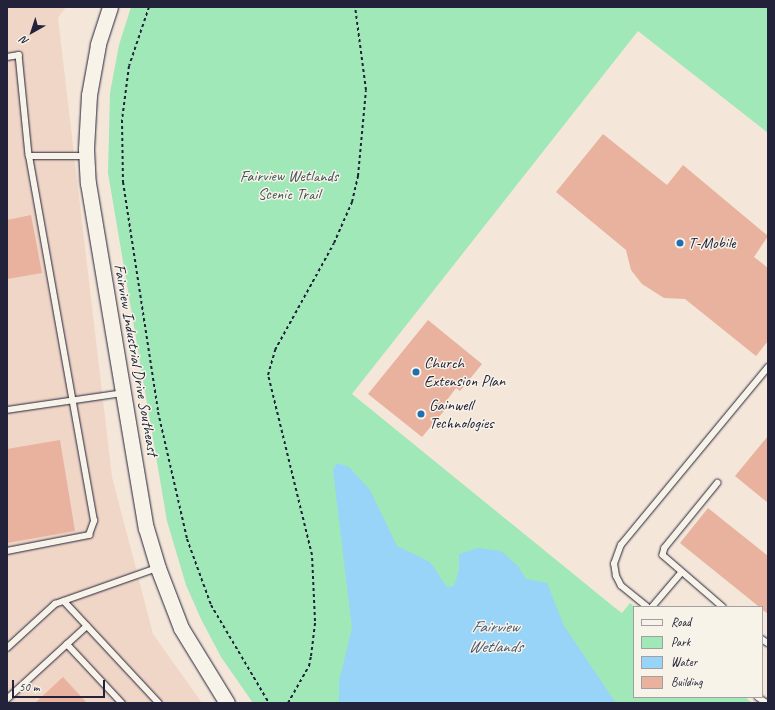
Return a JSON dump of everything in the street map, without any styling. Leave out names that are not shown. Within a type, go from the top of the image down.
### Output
[{"type":"main road","name":"Fairview Industrial Drive Southeast","points":[[110,7],[93,70],[86,122],[86,156],[146,528],[158,568],[181,628],[207,675],[227,703]]},
{"type":"lane","points":[[7,57],[19,55],[29,156],[94,521],[89,535],[7,551]]},
{"type":"lane","points":[[29,156],[86,156]]},
{"type":"lane","points":[[645,606],[621,586],[616,576],[614,564],[621,544],[768,367]]},
{"type":"lane","points":[[7,410],[124,393]]},
{"type":"lane","points":[[718,483],[665,548],[663,555],[681,573],[722,606]]},
{"type":"lane","points":[[7,648],[55,604],[158,568]]},
{"type":"lane","points":[[653,606],[681,573]]},
{"type":"lane","points":[[64,601],[159,703]]},
{"type":"lane","points":[[7,699],[87,626]]},
{"type":"lane","points":[[67,644],[122,703]]},
{"type":"path","points":[[149,7],[129,66],[122,120],[124,189],[158,412],[187,539],[206,593],[222,629],[269,703]]},
{"type":"path","points":[[288,703],[310,666],[315,621],[312,556],[268,375],[275,350],[334,243],[352,202],[358,176],[366,90],[355,7]]},
{"type":"shaded area","points":[[7,7],[66,7],[58,18],[112,477],[153,634],[202,703],[7,703]]},
{"type":"green space","name":"Fairview Wetlands Scenic Trail","points":[[131,7],[768,7],[768,133],[638,31],[352,394],[614,607],[622,613],[630,603],[634,606],[633,698],[746,698],[752,703],[253,703],[221,657],[201,619],[186,585],[167,521],[108,173],[110,93],[119,45]]},
{"type":"water","name":"Fairview Wetlands","points":[[337,463],[349,467],[370,490],[397,546],[430,562],[447,587],[454,586],[459,570],[459,554],[478,548],[501,551],[518,566],[526,579],[547,583],[564,626],[616,703],[339,703],[339,681],[352,628],[333,470]]},
{"type":"building","name":"T-Mobile","points":[[603,134],[667,185],[683,165],[768,236],[754,257],[768,268],[768,341],[756,356],[685,299],[664,298],[642,284],[631,270],[626,250],[556,192]]},
{"type":"building","points":[[31,215],[42,273],[7,279],[7,220]]},
{"type":"building","points":[[428,320],[482,364],[460,391],[456,388],[441,408],[444,411],[422,437],[368,394]]},
{"type":"building","points":[[768,436],[768,503],[735,476]]},
{"type":"building","points":[[60,440],[75,531],[7,543],[7,449]]},
{"type":"building","points":[[708,508],[768,556],[768,614],[763,610],[763,606],[758,606],[680,543]]},
{"type":"building","points":[[63,677],[87,703],[35,703]]},
{"type":"place","name":"T-Mobile","points":[[680,243]]},
{"type":"place","name":"Church Extension Plan","points":[[416,372]]},
{"type":"place","name":"Gainwell Technologies","points":[[421,414]]}]
